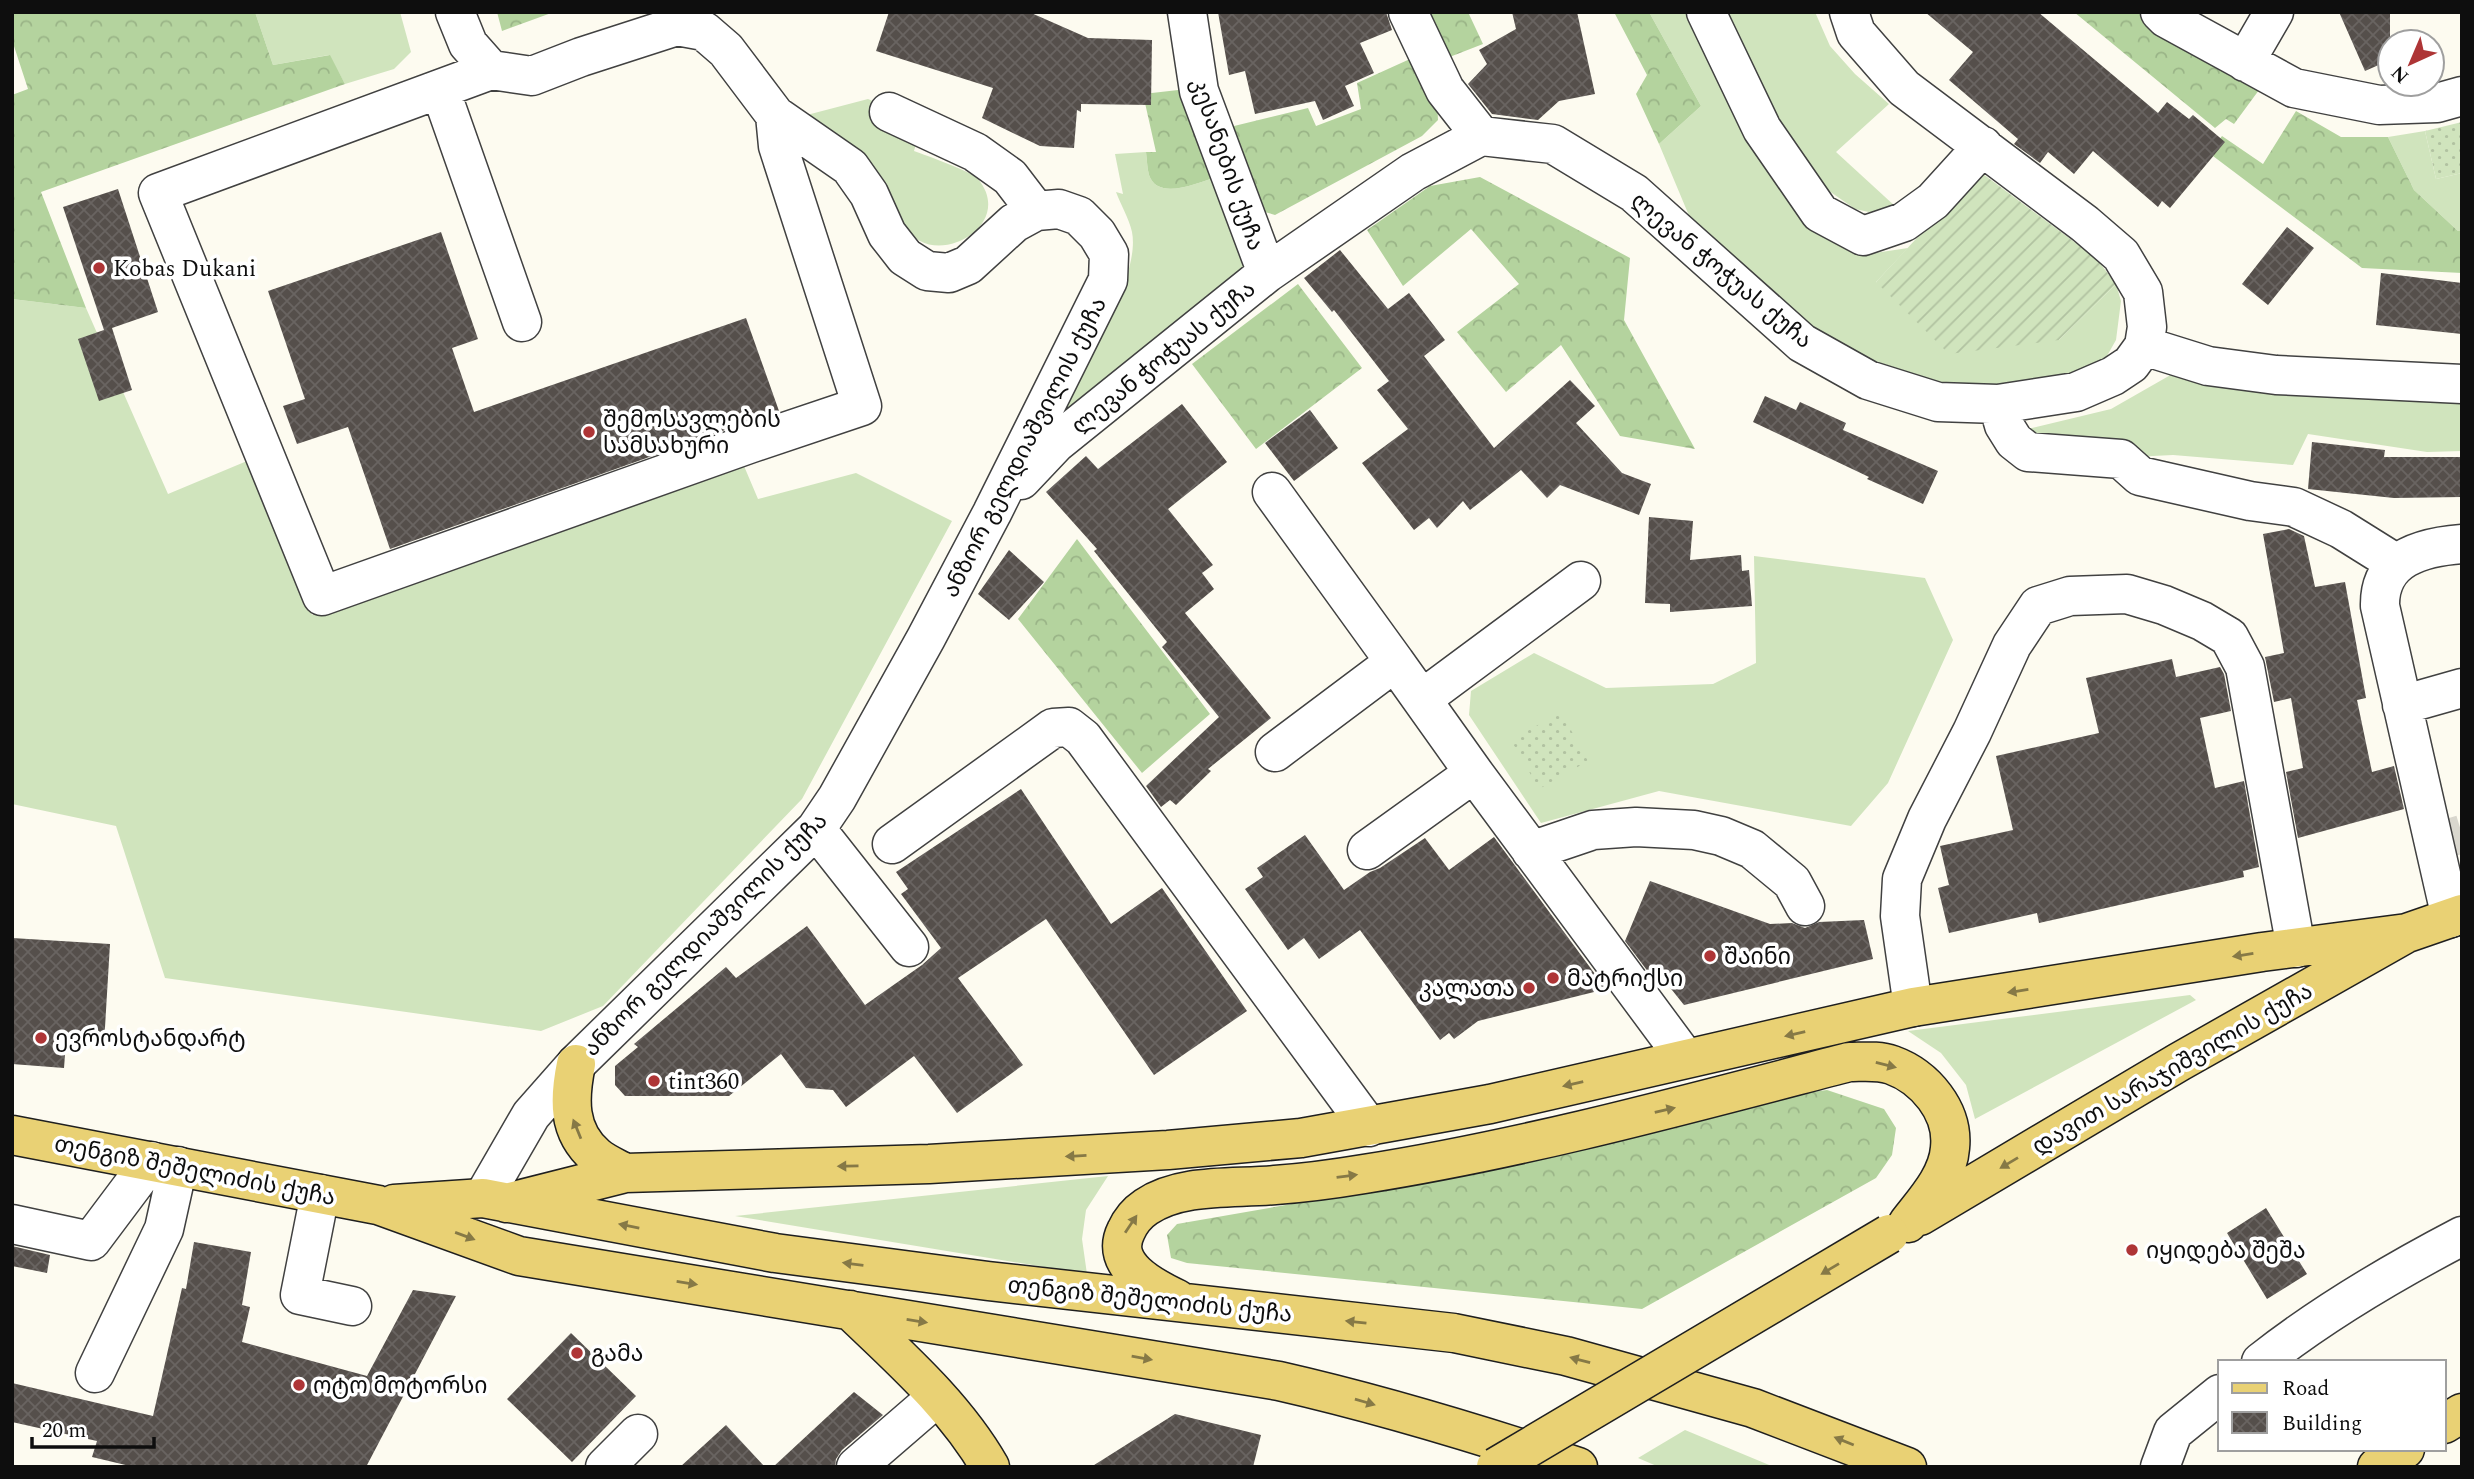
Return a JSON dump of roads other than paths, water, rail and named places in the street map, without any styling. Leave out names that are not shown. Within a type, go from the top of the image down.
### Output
[{"type":"main road","name":"დავით სარაჯიშვილის ქუჩა","points":[[1496,1467],[2179,1062],[2407,933],[2456,916]]},
{"type":"main road","points":[[495,1200],[625,1172],[929,1164],[1301,1139],[1490,1104],[1913,1007],[2407,933]]},
{"type":"main road","points":[[1188,1304],[1143,1281],[1122,1253],[1123,1237],[1143,1208],[1181,1192],[1275,1185],[1363,1174],[1491,1151],[1685,1105],[1849,1062],[1891,1064],[1913,1075],[1930,1091],[1944,1110],[1951,1149],[1944,1171],[1932,1191],[1898,1229]]},
{"type":"main road","points":[[576,1064],[570,1093],[573,1117],[581,1140],[597,1158],[625,1172]]},
{"type":"main road","name":"თენგიზ შეშელიძის ქუჩა","points":[[12,1135],[378,1205],[519,1256],[1279,1381],[1468,1430],[1578,1467]]},
{"type":"main road","name":"თენგიზ შეშელიძის ქუჩა","points":[[378,1205],[495,1200],[775,1254],[1454,1333],[1530,1348],[1753,1408],[1907,1467]]},
{"type":"main road","points":[[850,1310],[937,1397],[981,1462]]},
{"type":"main road","points":[[2446,1423],[2462,1413]]},
{"type":"street","points":[[455,12],[468,44],[491,70]]},
{"type":"street","name":"კესანების ქუჩა","points":[[1187,12],[1199,91],[1267,273]]},
{"type":"street","points":[[1408,12],[1445,90],[1481,136]]},
{"type":"street","points":[[1706,12],[1762,129],[1820,213],[1863,236],[1904,222],[1933,201],[1983,146]]},
{"type":"street","points":[[1849,12],[1856,33],[1904,88],[2085,223],[2121,255],[2143,292],[2147,327],[2144,346],[2208,366],[2276,375],[2462,384]]},
{"type":"street","points":[[2160,12],[2165,18],[2294,88],[2379,105],[2437,103],[2462,96]]},
{"type":"street","points":[[2245,62],[2274,12]]},
{"type":"street","points":[[775,115],[778,146],[862,406],[322,596],[158,193],[491,70],[532,76],[677,26],[704,31],[726,50],[775,115],[850,167],[869,194],[887,234],[905,257],[928,271],[949,273],[968,265],[1014,222],[1036,211],[1010,177],[975,152],[889,112]]},
{"type":"street","points":[[440,89],[522,323]]},
{"type":"street","name":"ლევან ჭოჭუას ქუჩა","points":[[992,513],[1056,443],[1267,273],[1413,172],[1481,136],[1553,144],[1634,193],[1802,343],[1868,380],[1938,402],[1998,404],[2076,392],[2113,376],[2131,364],[2144,346]]},
{"type":"street","name":"ანზორ გელდიაშვილის ქუჩა","points":[[495,1200],[531,1115],[576,1064],[816,829],[837,798],[926,638],[992,513],[1108,280],[1109,254],[1097,234],[1079,216],[1059,209],[1036,211]]},
{"type":"street","points":[[1998,404],[2004,425],[2014,441],[2028,452],[2122,459],[2140,476],[2250,501],[2294,507],[2342,529],[2397,564]]},
{"type":"street","points":[[1272,492],[1474,773],[1685,1058]]},
{"type":"street","points":[[2456,916],[2441,840],[2402,705],[2380,606],[2380,592],[2387,575],[2397,564],[2424,550],[2462,544]]},
{"type":"street","points":[[1422,699],[1581,582]]},
{"type":"street","points":[[1913,1007],[1900,916],[1902,880],[1927,818],[1972,732],[2012,645],[2038,606],[2070,596],[2127,594],[2164,605],[2202,621],[2229,638],[2245,667],[2296,948]]},
{"type":"street","points":[[1275,752],[1395,662]]},
{"type":"street","points":[[2402,705],[2462,688]]},
{"type":"street","points":[[892,844],[1053,728],[1069,727],[1083,738],[1369,1127]]},
{"type":"street","points":[[1367,850],[1474,773]]},
{"type":"street","points":[[1531,851],[1593,830],[1636,827],[1694,830],[1721,836],[1752,849],[1792,882],[1804,906]]},
{"type":"street","points":[[816,829],[909,947]]},
{"type":"street","points":[[12,1224],[91,1241],[165,1164]]},
{"type":"street","points":[[95,1373],[164,1229],[165,1164]]},
{"type":"street","points":[[320,1194],[300,1295],[352,1306]]},
{"type":"street","points":[[2264,1360],[2406,1265],[2462,1236]]},
{"type":"street","points":[[2160,1467],[2172,1432],[2218,1396]]},
{"type":"street","points":[[856,1467],[937,1397]]},
{"type":"street","points":[[605,1467],[638,1434]]},
{"type":"tunnel","points":[[2449,838],[2462,834]]},
{"type":"place","name":"Kobas Dukani","points":[[99,268]]},
{"type":"place","name":"შემოსავლების სამსახური","points":[[589,432]]},
{"type":"place","name":"შაინი","points":[[1710,956]]},
{"type":"place","name":"მატრიქსი","points":[[1553,978]]},
{"type":"place","name":"კალათა","points":[[1529,988]]},
{"type":"place","name":"ევროსტანდარტ","points":[[41,1038]]},
{"type":"place","name":"tint360","points":[[654,1081]]},
{"type":"place","name":"იყიდება შეშა","points":[[2132,1250]]},
{"type":"place","name":"გამა","points":[[577,1353]]},
{"type":"place","name":"ოტო მოტორსი","points":[[299,1385]]}]
